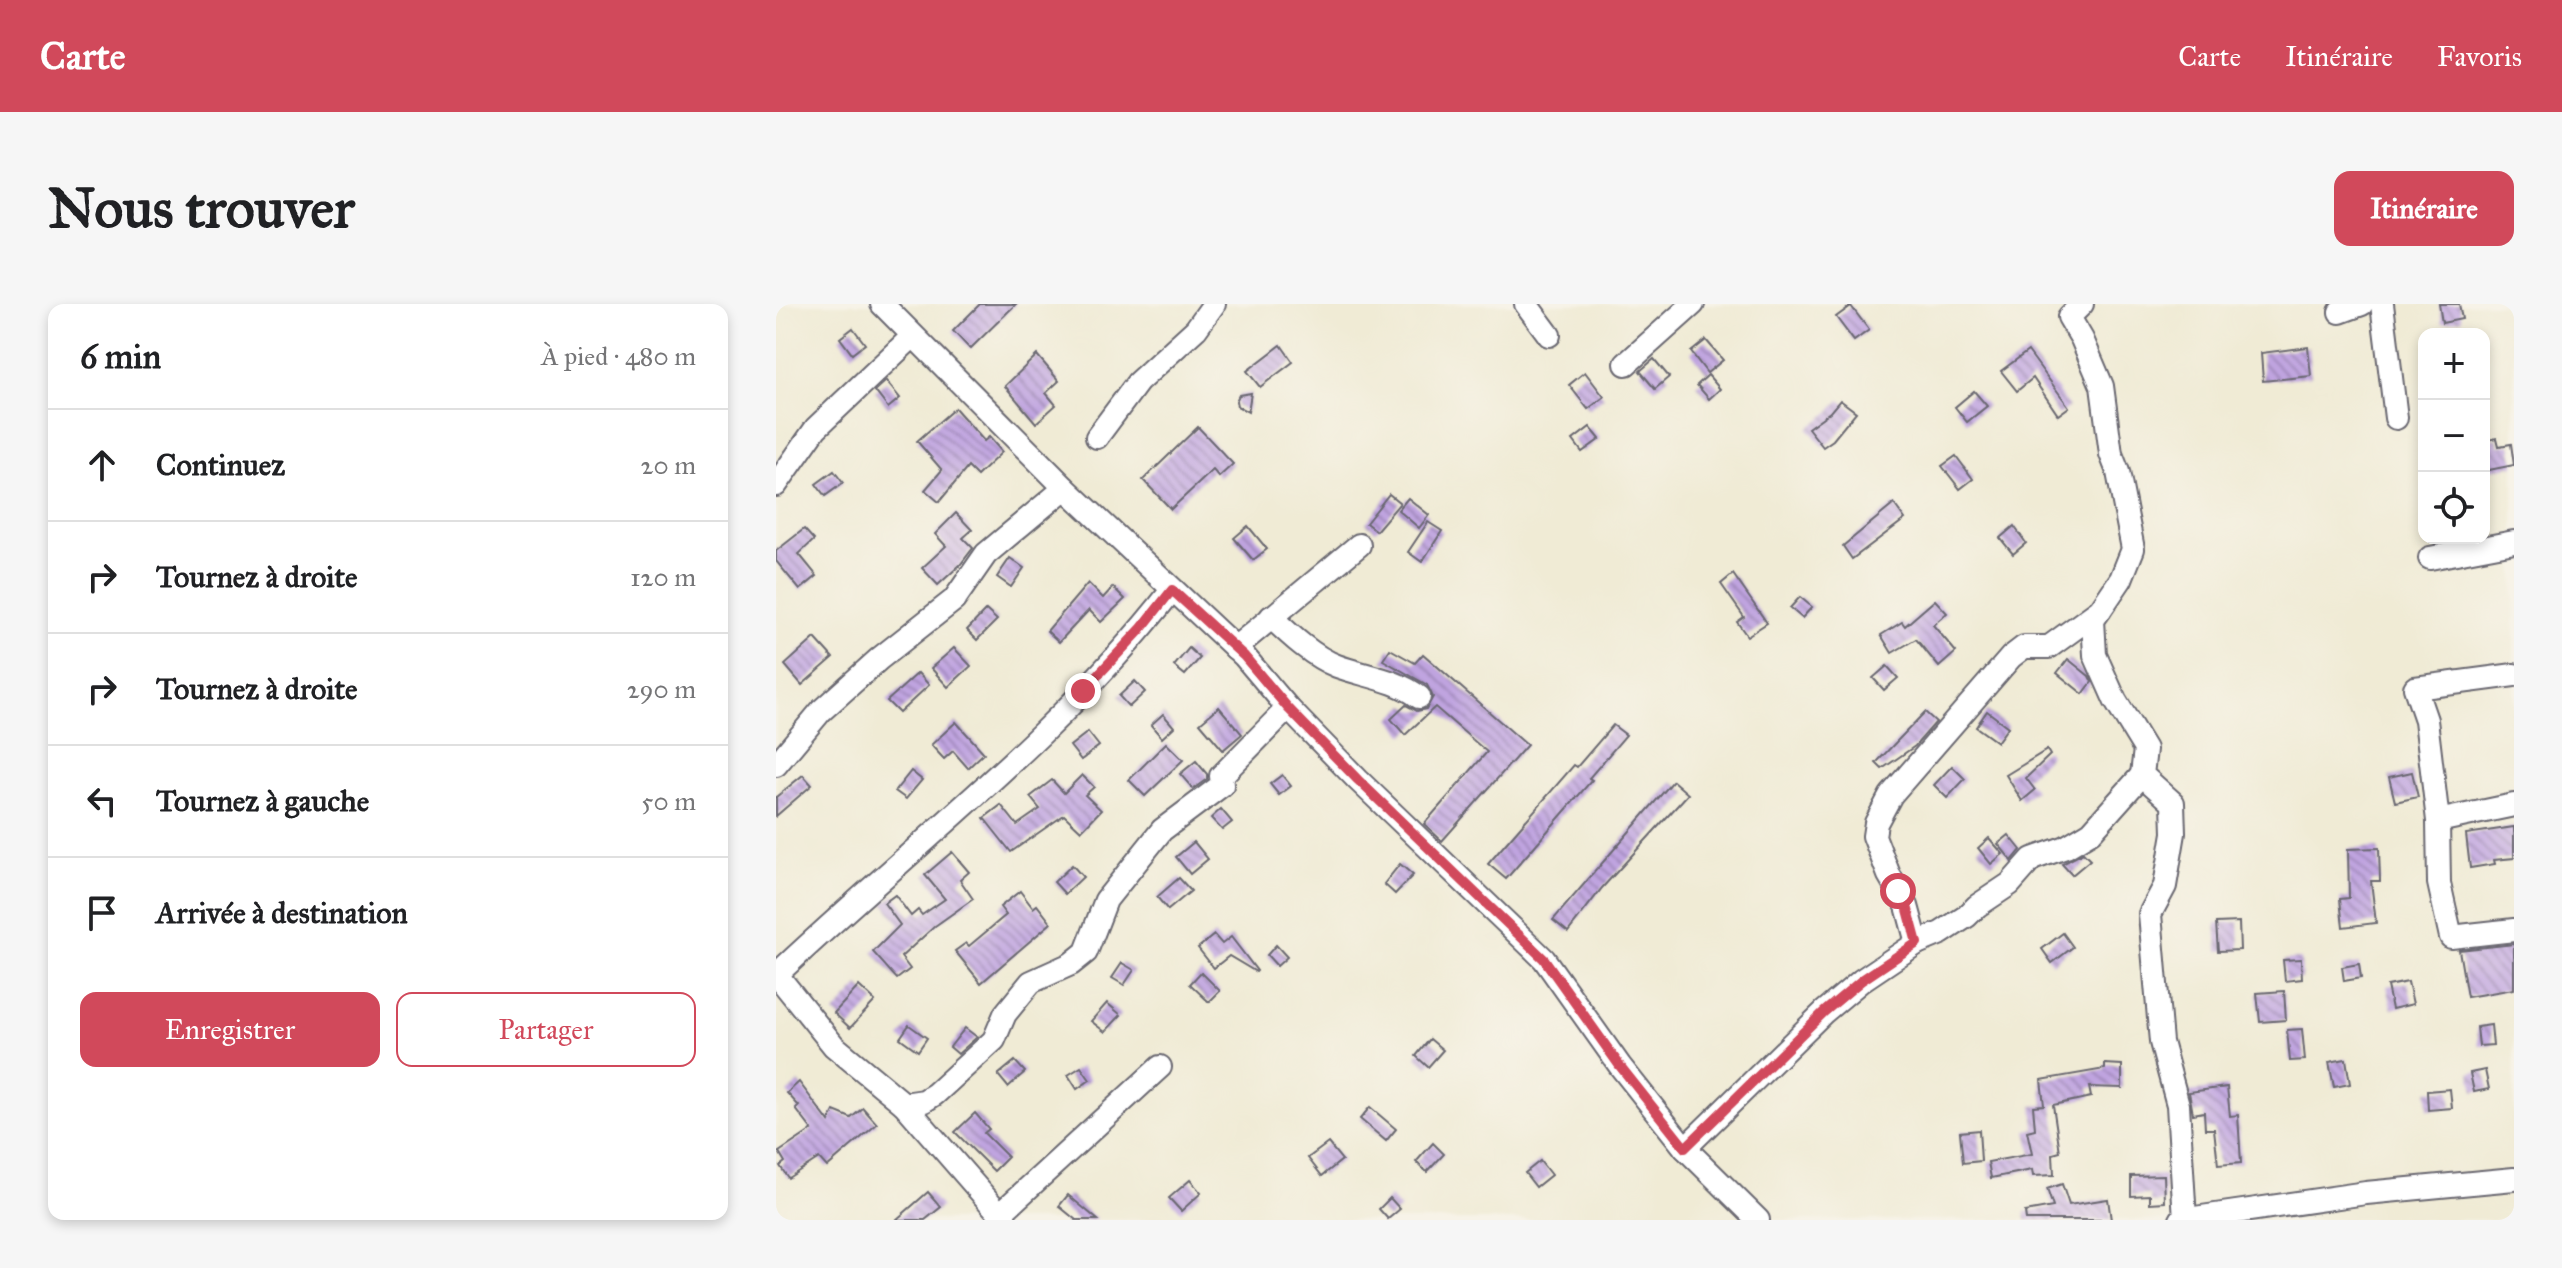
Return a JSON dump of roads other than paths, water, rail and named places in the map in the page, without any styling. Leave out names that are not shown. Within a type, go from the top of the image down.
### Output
[{"type":"street","points":[[882,304],[1065,488],[1235,648],[1358,780],[1544,959],[1620,1066],[1685,1148],[1758,1220]]},
{"type":"street","points":[[1097,437],[1138,382],[1196,329],[1214,304]]},
{"type":"street","points":[[1526,304],[1549,335]]},
{"type":"street","points":[[1626,364],[1693,304]]},
{"type":"street","points":[[1685,1148],[1824,1012],[1862,980],[1917,943],[1941,933],[1967,916],[2010,884],[2032,859],[2066,847],[2091,832],[2142,775],[2145,749],[2115,700],[2095,655],[2093,620],[2121,579],[2133,549],[2118,472],[2111,454],[2102,386],[2069,317],[2082,304]]},
{"type":"street","points":[[2340,312],[2362,304]]},
{"type":"street","points":[[2382,304],[2396,418]]},
{"type":"street","points":[[776,485],[816,428],[913,336]]},
{"type":"street","points":[[776,765],[821,711],[879,659],[954,600],[986,554],[1065,488]]},
{"type":"street","points":[[2430,558],[2514,542]]},
{"type":"street","points":[[1235,648],[1359,545]]},
{"type":"street","points":[[1160,1067],[1003,1217],[904,1104],[834,1046],[776,975],[1024,754],[1141,629],[1172,590]]},
{"type":"street","points":[[1917,943],[1907,906],[1889,875],[1874,836],[1876,823],[1891,795],[2011,657],[2024,647],[2049,647],[2100,610]]},
{"type":"street","points":[[1271,617],[1288,633],[1333,664],[1407,688],[1419,697]]},
{"type":"street","points":[[2514,675],[2415,688],[2426,720],[2438,821],[2439,883],[2451,937],[2514,930]]},
{"type":"street","points":[[904,1104],[924,1101],[935,1094],[994,1040],[1005,1014],[1031,982],[1071,964],[1086,952],[1106,900],[1162,830],[1222,785],[1221,776],[1288,708]]},
{"type":"street","points":[[2142,775],[2173,803],[2174,833],[2165,886],[2150,914],[2161,1042],[2178,1105],[2183,1220],[2366,1193],[2514,1179]]},
{"type":"street","points":[[2438,821],[2514,805]]}]
